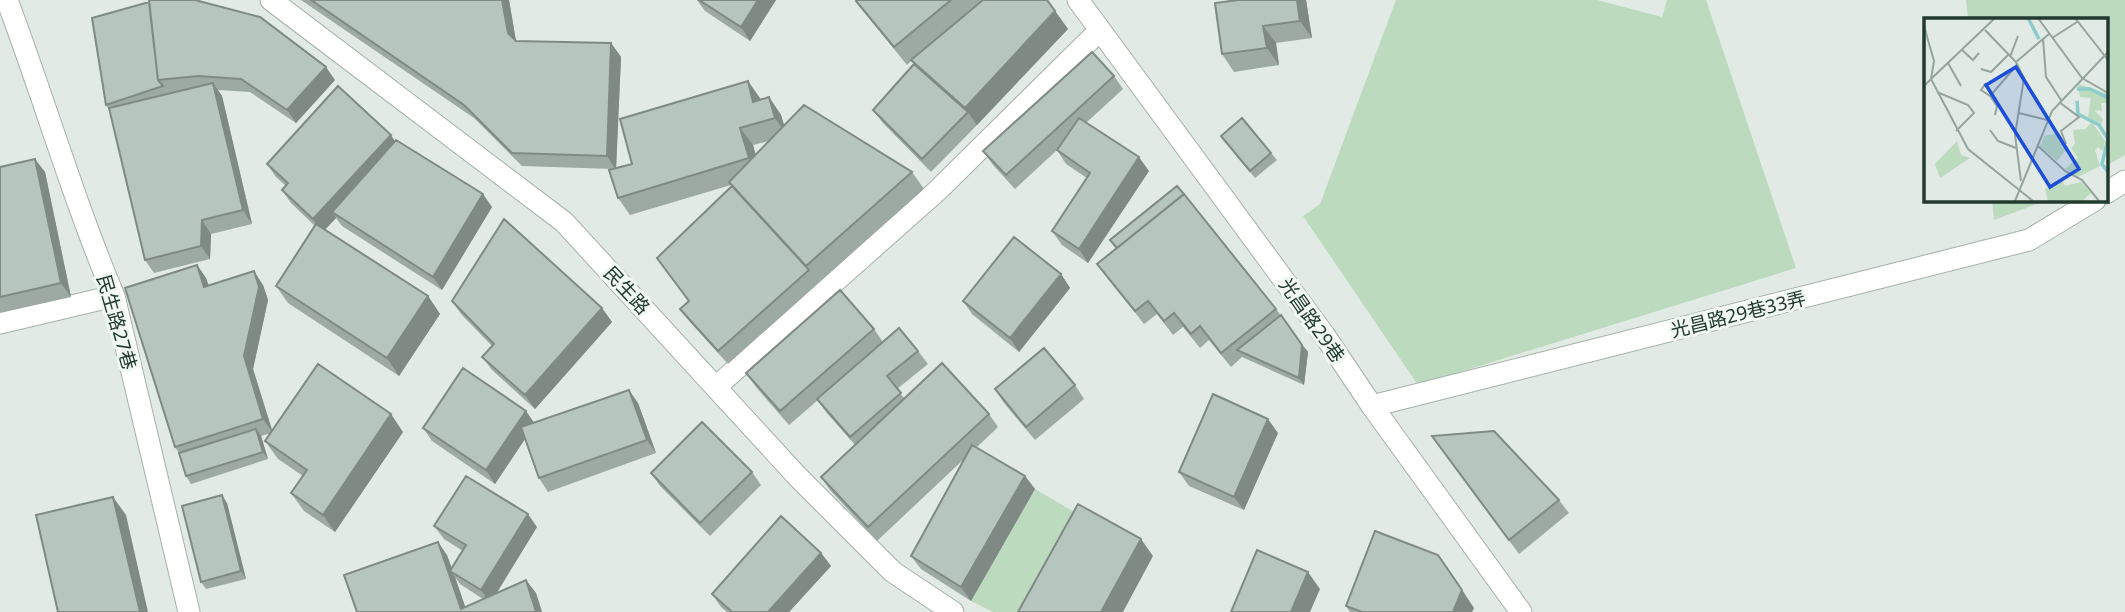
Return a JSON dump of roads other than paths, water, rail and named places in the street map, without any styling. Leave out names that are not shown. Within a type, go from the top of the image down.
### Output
[{"type":"street","name":"民生路27巷","points":[[7,0],[40,86],[93,248],[114,296],[189,612]]},
{"type":"street","name":"民生路","points":[[271,0],[564,222],[797,476],[893,572],[953,612]]},
{"type":"street","name":"光昌路29巷","points":[[1078,0],[1098,31],[1325,337],[1371,406],[1521,612]]},
{"type":"street","points":[[717,386],[937,191],[1098,31]]},
{"type":"street","points":[[2108,192],[2125,181]]},
{"type":"street","name":"光昌路29巷33弄","points":[[1371,406],[2029,240],[2093,201]]},
{"type":"street","points":[[0,323],[114,296]]}]
